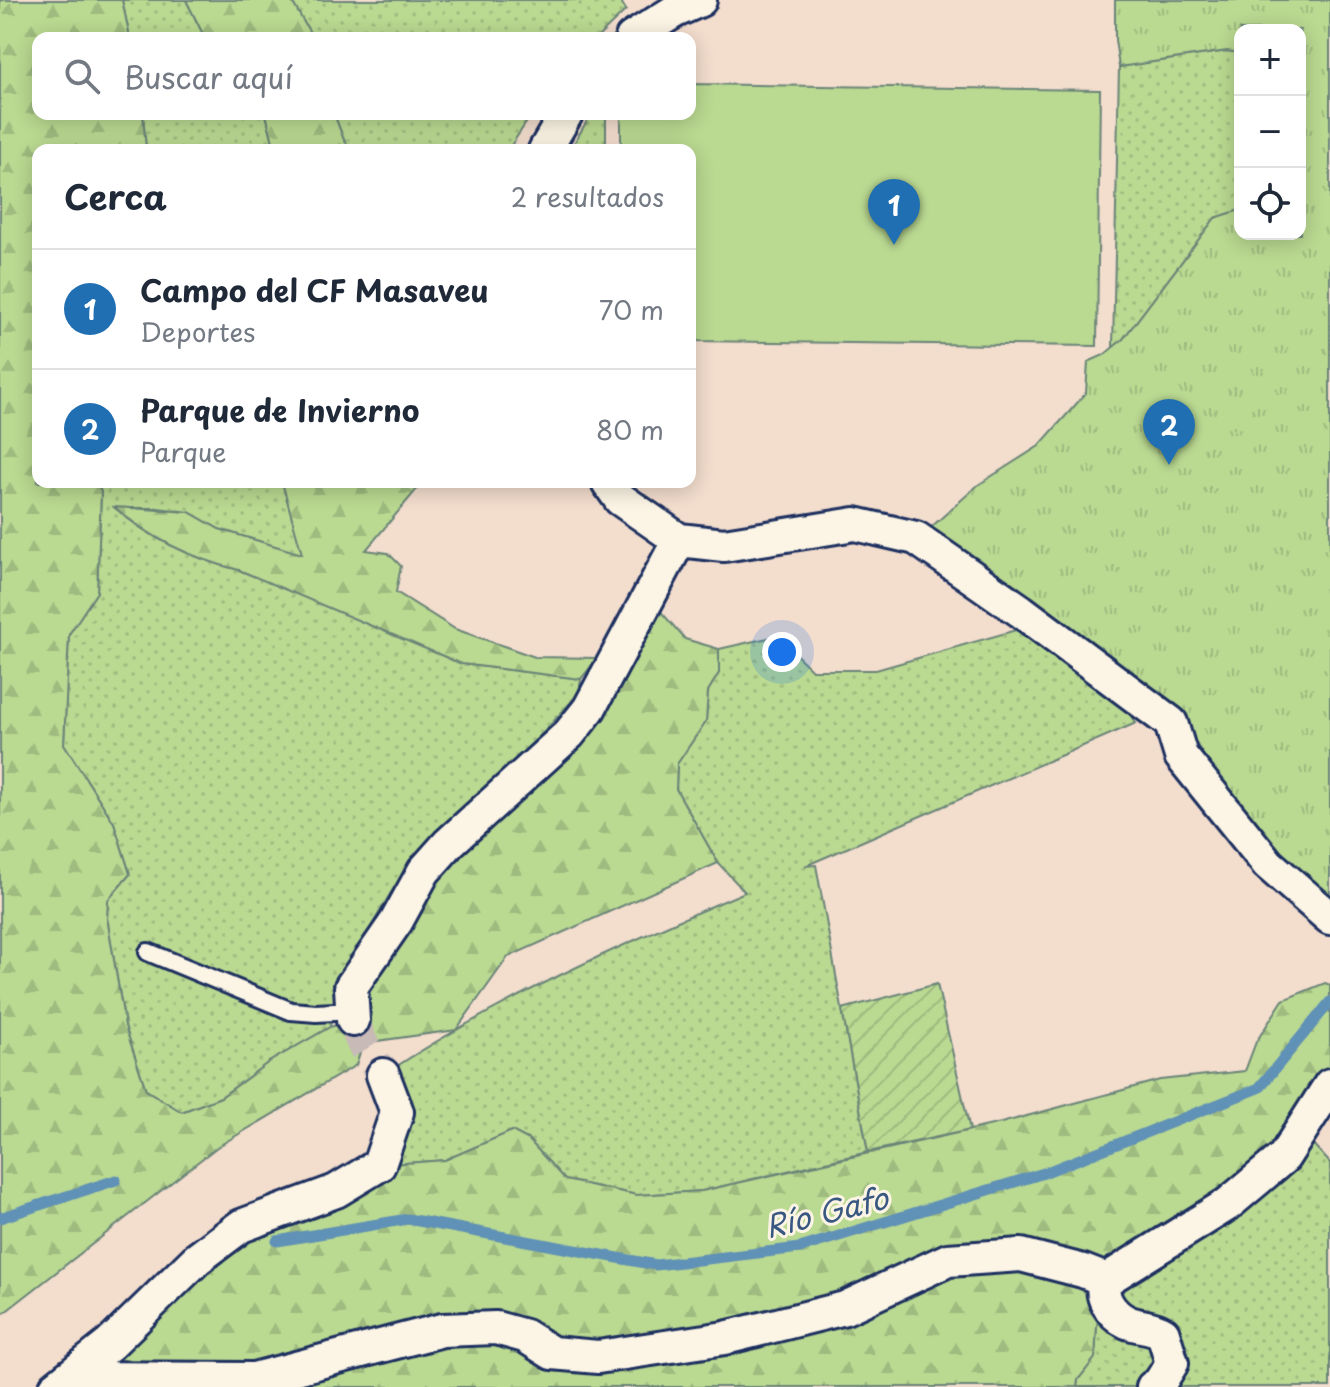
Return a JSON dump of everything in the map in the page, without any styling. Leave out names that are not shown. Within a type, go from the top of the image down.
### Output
[{"type":"street","points":[[642,32],[700,0]]},
{"type":"street","points":[[548,144],[562,120]]},
{"type":"street","points":[[612,488],[620,499],[679,540],[724,545],[855,524],[916,538],[1021,611],[1171,723],[1181,756],[1268,864],[1330,918]]},
{"type":"street","points":[[353,1016],[351,987],[396,922],[424,871],[449,843],[569,734],[589,709],[679,540]]},
{"type":"street","points":[[62,1382],[110,1344],[197,1259],[241,1226],[336,1191],[379,1165],[397,1112],[383,1075]]},
{"type":"street","points":[[1153,1387],[1159,1384],[1172,1363],[1163,1333],[1126,1321],[1115,1312],[1104,1300],[1102,1288],[1106,1280],[1228,1204],[1284,1157],[1330,1085]]},
{"type":"street","points":[[62,1382],[269,1383],[442,1330],[496,1328],[525,1336],[552,1353],[598,1357],[725,1338],[845,1308],[948,1260],[1021,1255],[1106,1280]]},
{"type":"lane","points":[[148,952],[291,1011],[353,1016]]},
{"type":"green space","points":[[0,0],[122,0],[129,32],[32,32],[32,120],[144,120],[146,144],[32,144],[32,488],[99,488],[101,492],[97,592],[69,634],[64,744],[114,823],[130,874],[108,900],[107,918],[125,1026],[146,1090],[182,1112],[221,1097],[269,1062],[330,1027],[353,1020],[396,922],[520,779],[649,598],[685,639],[719,649],[719,673],[708,691],[706,721],[677,764],[676,789],[718,863],[508,957],[456,1030],[363,1043],[356,1065],[217,1147],[0,1316]]},
{"type":"green space","points":[[122,0],[186,0],[202,32],[129,32]]},
{"type":"green space","points":[[186,0],[291,0],[310,32],[202,32]]},
{"type":"green space","points":[[291,0],[620,0],[626,10],[603,32],[310,32]]},
{"type":"green space","points":[[1115,0],[1330,0],[1330,907],[1240,815],[1173,706],[928,530],[978,485],[1039,446],[1086,393],[1088,362],[1104,355],[1123,339],[1215,218],[1234,212],[1234,240],[1306,240],[1306,24],[1234,24],[1234,52],[1119,67]]},
{"type":"green space","points":[[1234,52],[1234,212],[1215,218],[1113,348],[1119,67]]},
{"type":"green space","points":[[696,84],[1100,90],[1097,346],[696,341],[696,144],[621,144],[621,120],[696,120]]},
{"type":"green space","points":[[144,120],[268,120],[274,144],[146,144]]},
{"type":"green space","points":[[268,120],[336,120],[347,144],[274,144]]},
{"type":"green space","points":[[336,120],[528,120],[512,144],[347,144]]},
{"type":"green space","points":[[588,120],[606,120],[606,144],[574,144]]},
{"type":"green space","points":[[99,488],[284,488],[303,555],[219,529],[189,512],[115,508],[143,529],[189,554],[239,570],[462,664],[581,679],[579,693],[543,733],[423,846],[390,894],[336,987],[330,1027],[269,1062],[221,1097],[181,1112],[146,1090],[125,1026],[107,918],[108,900],[130,874],[114,823],[64,744],[69,634],[97,592]]},
{"type":"green space","points":[[284,488],[418,488],[366,550],[388,553],[401,566],[396,592],[455,629],[535,657],[598,658],[581,679],[462,664],[239,570],[189,553],[158,538],[114,507],[189,512],[219,529],[302,554]]},
{"type":"green space","points":[[1016,630],[1119,700],[1136,723],[805,866],[816,865],[868,1152],[702,1191],[637,1195],[565,1180],[529,1140],[512,1131],[445,1160],[379,1165],[383,1075],[470,1022],[560,975],[745,892],[718,863],[676,789],[677,764],[706,721],[708,691],[719,673],[719,649],[777,636],[812,670],[876,670]]},
{"type":"green space","points":[[1325,983],[1330,985],[1330,1085],[1284,1157],[1104,1300],[1097,1325],[1095,1358],[1078,1380],[1077,1387],[56,1387],[197,1259],[379,1165],[445,1160],[512,1131],[529,1140],[565,1180],[637,1195],[702,1191],[1001,1123],[1160,1080],[1245,1071],[1256,1042],[1283,1000]]},
{"type":"green space","points":[[937,984],[970,1130],[868,1152],[842,1009]]},
{"type":"green space","points":[[1301,1131],[1330,1163],[1330,1387],[1077,1387],[1078,1380],[1095,1358],[1097,1325],[1104,1300]]},
{"type":"waterway","name":"Río Gafo","points":[[277,1241],[408,1219],[656,1265],[800,1248],[1044,1173],[1259,1088],[1330,1002]]},
{"type":"waterway","name":"Río Gafo","points":[[0,1218],[116,1180]]},
{"type":"tunnel","points":[[353,1020],[362,1043],[383,1075]]},
{"type":"place","name":"Campo del CF Masaveu","points":[[894,245]]},
{"type":"place","name":"Parque de Invierno","points":[[1169,465]]}]
